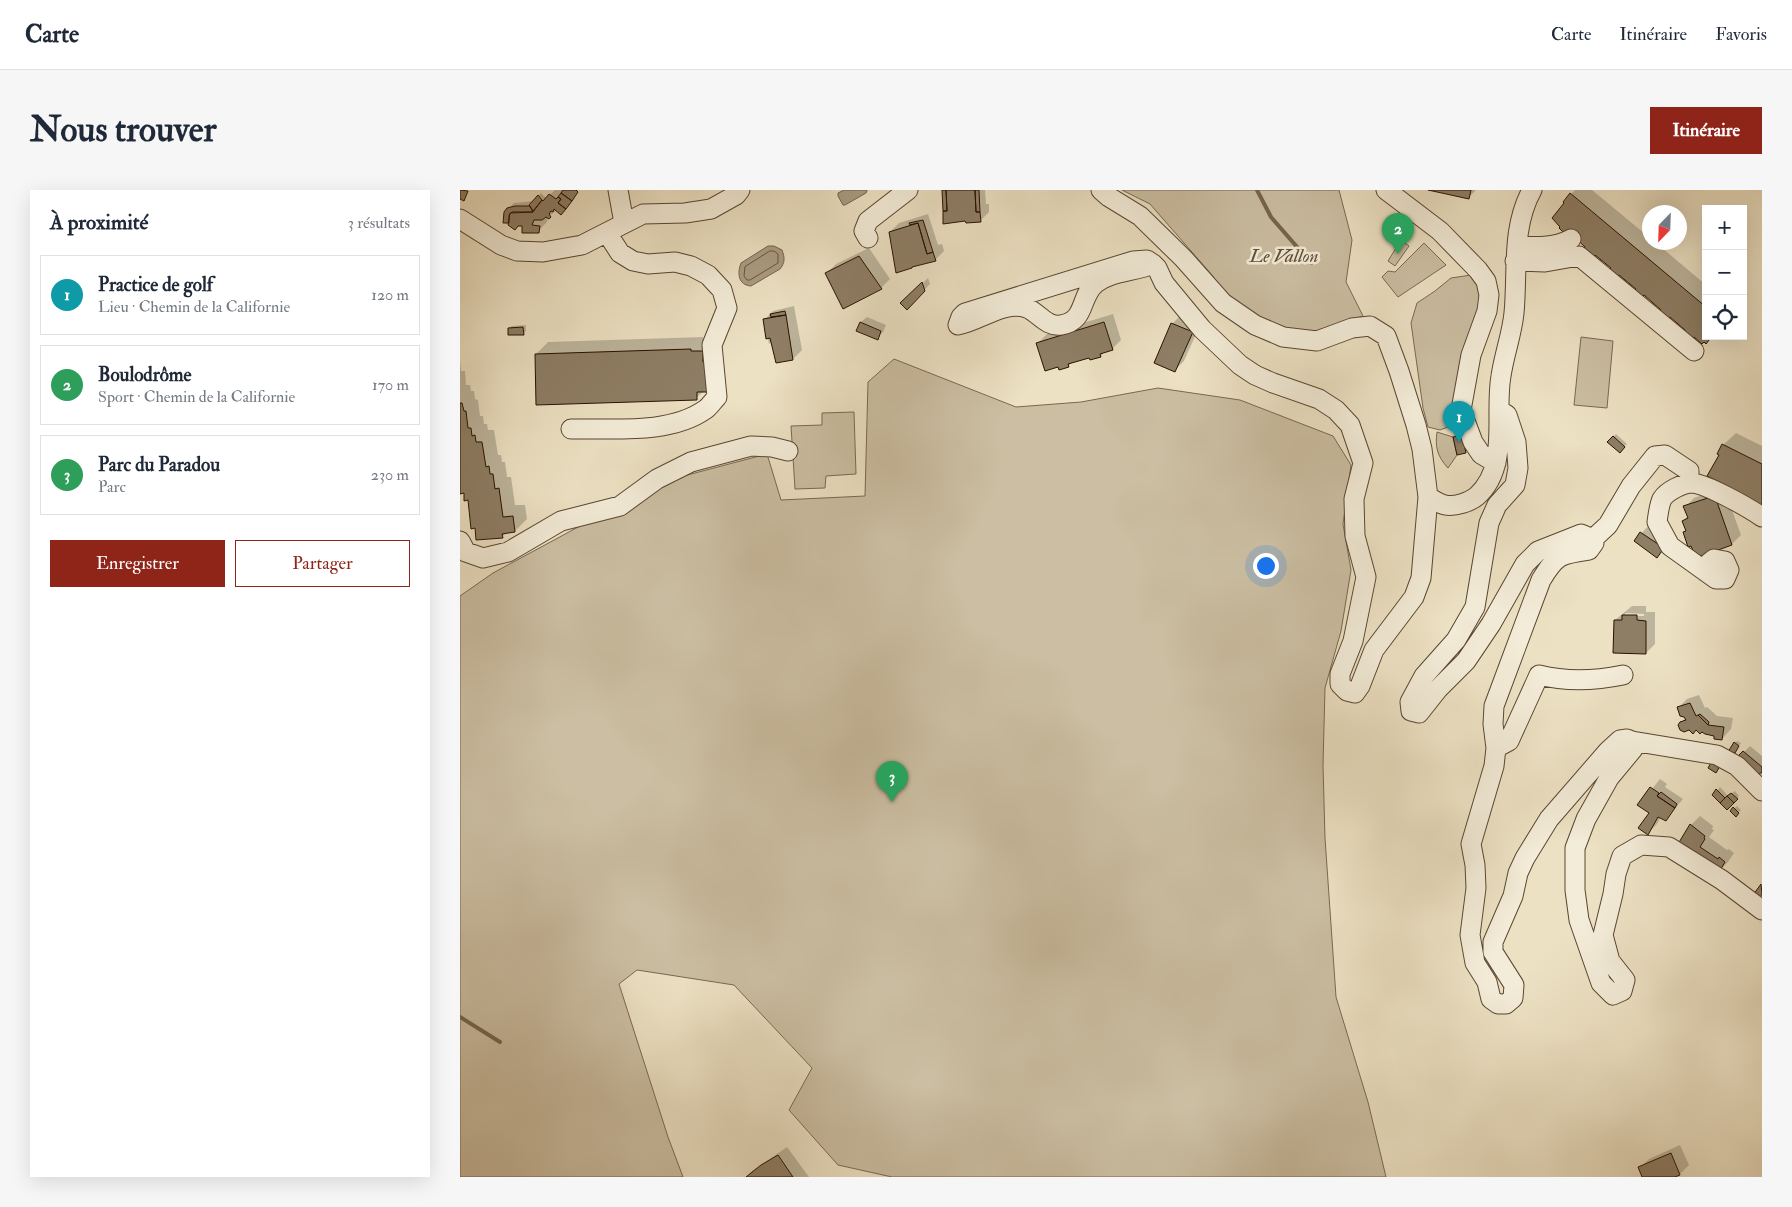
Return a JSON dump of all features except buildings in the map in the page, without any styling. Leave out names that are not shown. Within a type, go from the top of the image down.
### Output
[{"type":"street","points":[[618,190],[624,223]]},
{"type":"street","points":[[460,219],[501,246],[516,251],[543,252],[582,245],[643,214],[684,213],[711,209],[736,195],[740,190]]},
{"type":"street","points":[[868,238],[864,231],[868,221],[908,190]]},
{"type":"street","points":[[1101,190],[1140,216],[1183,258],[1223,303],[1255,325],[1283,337],[1317,340],[1352,328],[1370,326],[1386,336],[1416,425],[1422,449],[1428,497],[1421,578],[1414,598],[1374,650],[1360,686],[1350,698],[1347,691],[1340,684],[1340,674],[1353,640],[1366,576],[1355,536],[1354,499],[1363,463],[1350,425],[1336,410],[1319,399],[1273,383],[1255,375],[1240,365],[1202,328],[1164,283],[1157,268],[1153,264],[1147,260],[1133,262],[965,313],[958,325],[1011,307],[1028,308],[1046,322],[1060,325],[1078,316],[1088,292],[1095,284],[1107,277],[1143,269],[1153,264]]},
{"type":"street","points":[[1386,190],[1440,231],[1478,270],[1486,281],[1489,296],[1487,311],[1471,355],[1461,410],[1473,442],[1481,454],[1496,463]]},
{"type":"street","points":[[1428,497],[1447,506],[1470,502],[1484,489],[1496,463],[1500,377],[1514,314],[1516,254],[1520,220],[1525,203],[1532,190]]},
{"type":"street","points":[[571,429],[662,427],[677,424],[707,409],[717,397],[712,345],[726,308],[722,290],[708,275],[692,266],[675,262],[648,264],[633,260],[620,253],[607,233]]},
{"type":"street","points":[[1516,254],[1535,247],[1560,245],[1571,239]]},
{"type":"street","points":[[1516,254],[1545,262],[1579,256],[1694,351]]},
{"type":"street","points":[[1499,410],[1507,415],[1516,442],[1518,468],[1515,485],[1497,505],[1489,523],[1475,607],[1456,640],[1424,676],[1410,702],[1411,711],[1419,713],[1438,689],[1466,661],[1492,624],[1524,564],[1538,551],[1563,540],[1581,534],[1593,539]]},
{"type":"street","points":[[460,541],[466,552],[483,558],[508,552],[561,521],[620,506],[656,479],[691,462],[751,446],[772,447],[788,451]]},
{"type":"street","points":[[1689,483],[1690,471],[1665,455],[1655,456],[1631,486],[1608,525],[1593,539],[1594,543],[1589,550],[1568,553],[1552,562],[1541,580],[1494,706],[1493,724],[1496,748],[1494,766],[1470,844],[1475,865],[1476,888],[1470,935],[1475,963],[1487,982],[1491,999],[1498,1004],[1506,1004],[1513,998],[1514,985],[1492,952],[1493,942],[1513,896],[1518,873],[1525,858],[1548,819],[1608,750],[1620,740],[1627,739],[1717,754],[1737,766],[1762,791]]},
{"type":"street","points":[[1706,572],[1670,546],[1657,522],[1662,500],[1675,489],[1689,483],[1695,483],[1713,490],[1762,517]]},
{"type":"street","points":[[1496,748],[1509,741],[1539,675],[1574,681],[1604,679],[1623,675]]},
{"type":"street","points":[[1632,741],[1633,749],[1609,778],[1586,819],[1575,848],[1575,890],[1579,920],[1601,983],[1613,995],[1622,991],[1625,980],[1610,961],[1603,935],[1616,874],[1622,856],[1641,845],[1669,847],[1722,880],[1762,910]]},
{"type":"green space","name":"Le Vallon","points":[[1122,190],[1339,190],[1352,240],[1346,282],[1363,316],[1309,333],[1265,323],[1224,293],[1212,275],[1150,204]]},
{"type":"green space","points":[[1401,240],[1409,246],[1395,266],[1388,261]]},
{"type":"green space","points":[[1424,243],[1446,265],[1398,297],[1382,277],[1388,271],[1395,272]]},
{"type":"green space","points":[[1471,275],[1480,285],[1481,299],[1456,415],[1451,426],[1440,430],[1428,427],[1423,408],[1411,323],[1417,303],[1451,278]]},
{"type":"green space","points":[[1581,337],[1613,341],[1607,408],[1574,405]]},
{"type":"green space","points":[[894,359],[1016,407],[1081,402],[1158,388],[1240,400],[1333,436],[1351,465],[1343,524],[1351,570],[1341,631],[1325,688],[1323,766],[1325,838],[1336,997],[1368,1102],[1386,1177],[892,1177],[838,1165],[789,1110],[812,1068],[734,985],[637,970],[619,984],[668,1137],[683,1177],[460,1177],[460,596],[493,573],[593,519],[676,478],[767,454],[781,500],[865,496],[868,382]]},
{"type":"green space","points":[[854,412],[856,474],[826,476],[825,488],[795,489],[791,426],[822,425],[822,413]]},
{"type":"green space","points":[[1437,432],[1453,437],[1457,455],[1448,468],[1438,451],[1436,442]]},
{"type":"water","points":[[844,190],[867,191],[843,205],[838,193]]},
{"type":"water","points":[[768,246],[774,246],[782,250],[784,260],[782,267],[751,286],[743,283],[739,274],[741,263]]},
{"type":"waterway","points":[[1257,190],[1271,217],[1311,263]]},
{"type":"waterway","points":[[460,1017],[500,1042]]},
{"type":"place","name":"Boulodrôme","points":[[1398,254]]},
{"type":"place","name":"Practice de golf","points":[[1459,442]]},
{"type":"place","name":"Parc du Paradou","points":[[892,802]]}]
